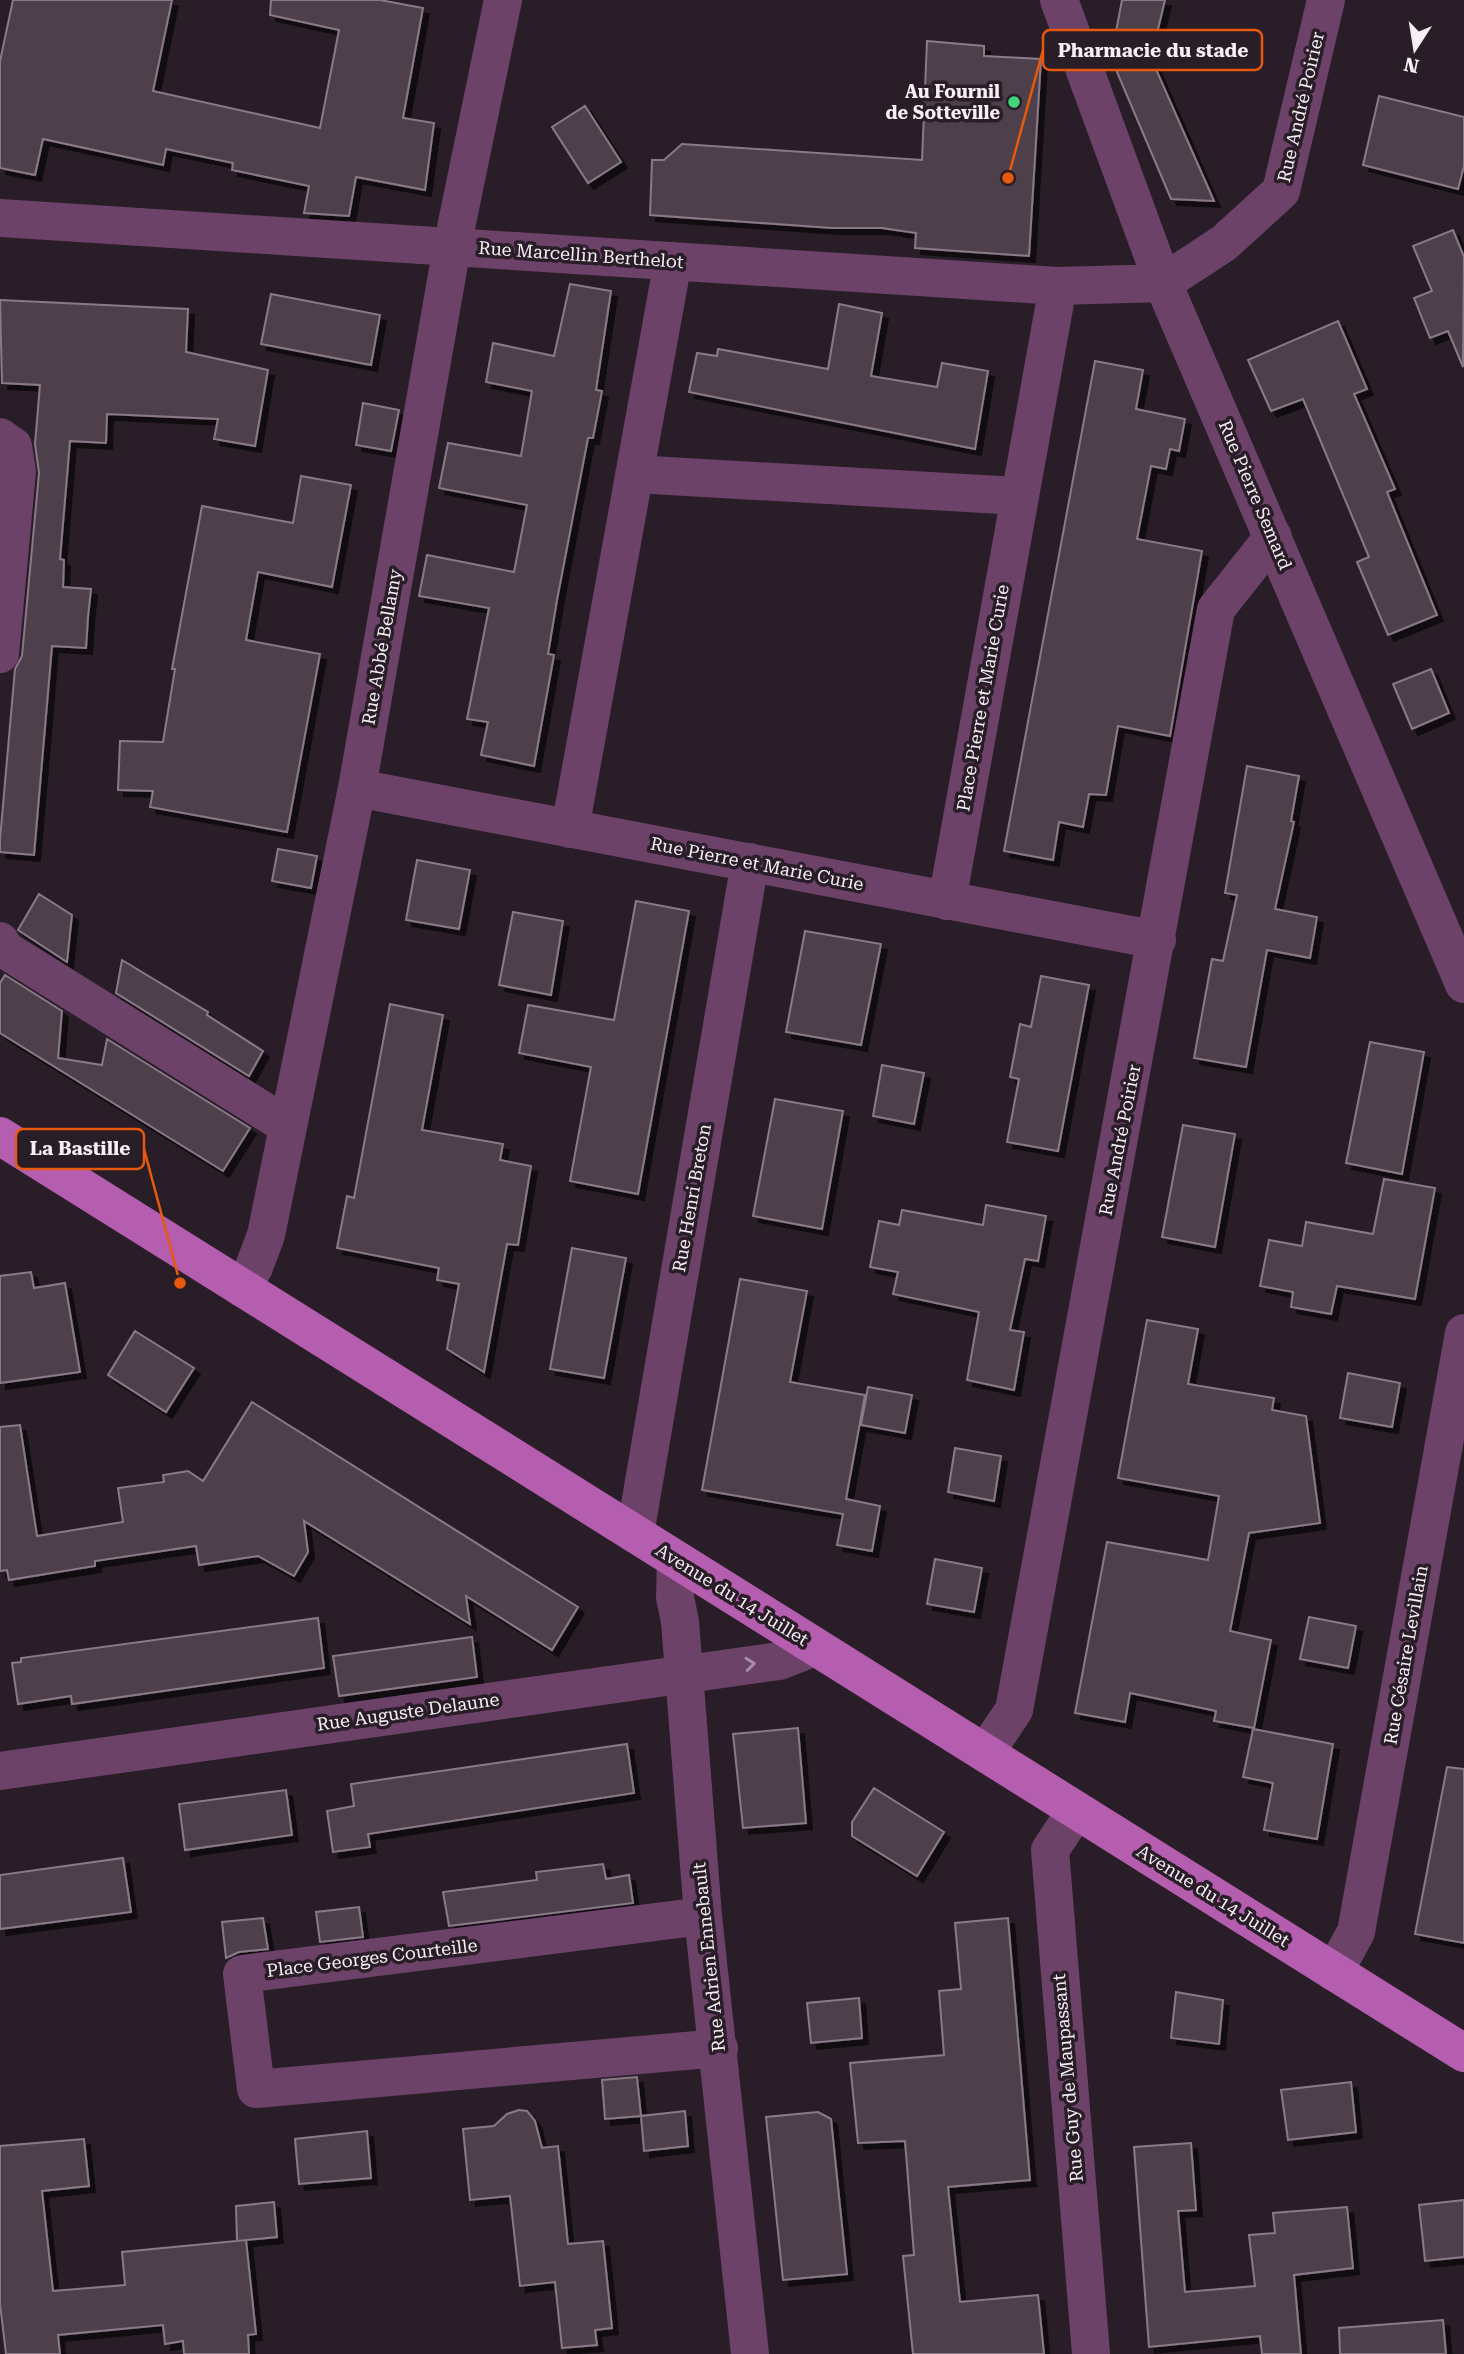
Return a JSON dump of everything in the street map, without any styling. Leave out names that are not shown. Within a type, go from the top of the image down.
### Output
[{"type":"main road","name":"Avenue du 14 Juillet","points":[[0,1136],[1464,2053]]},
{"type":"street","name":"Rue Abbé Bellamy","points":[[242,1288],[254,1267],[266,1235],[357,788],[452,247],[503,0]]},
{"type":"street","name":"Rue Pierre Semard","points":[[1059,0],[1163,284],[1464,984]]},
{"type":"street","name":"Rue André Poirier","points":[[1163,284],[1224,243],[1281,191],[1326,0]]},
{"type":"street","name":"Rue Marcellin Berthelot","points":[[0,218],[1058,286],[1163,284]]},
{"type":"street","points":[[570,829],[673,261]]},
{"type":"street","name":"Place Pierre et Marie Curie","points":[[947,901],[1058,286]]},
{"type":"street","points":[[0,437],[13,446],[17,471],[0,654]]},
{"type":"street","points":[[634,474],[1019,496]]},
{"type":"street","name":"Rue André Poirier","points":[[985,1753],[1014,1710],[1216,609],[1273,537]]},
{"type":"street","name":"Rue Pierre et Marie Curie","points":[[357,788],[1157,940]]},
{"type":"street","name":"Rue Henri Breton","points":[[635,1534],[750,862]]},
{"type":"street","points":[[0,941],[4,950],[288,1126]]},
{"type":"street","name":"Rue Césaire Levillain","points":[[1334,1972],[1356,1932],[1464,1333]]},
{"type":"street","name":"Rue Adrien Ennebault","points":[[676,1560],[675,1597],[703,1916],[750,2354]]},
{"type":"street","name":"Rue Auguste Delaune","points":[[0,1771],[779,1661],[815,1647]]},
{"type":"street","name":"Rue Guy de Maupassant","points":[[1076,1811],[1050,1850],[1091,2354]]},
{"type":"street","name":"Place Georges Courteille","points":[[703,1916],[242,1974],[256,2089],[719,2048]]},
{"type":"building","points":[[13,0],[172,0],[153,91],[320,128],[339,30],[270,15],[271,0],[380,0],[423,8],[403,118],[434,123],[425,190],[356,177],[349,216],[304,213],[309,186],[232,170],[233,163],[166,149],[163,165],[43,139],[35,175],[0,168],[0,61]]},
{"type":"building","points":[[1122,0],[1165,0],[1151,58],[1214,201],[1171,199],[1111,58]]},
{"type":"building","points":[[927,41],[984,46],[984,56],[1041,59],[1029,256],[915,248],[916,233],[882,228],[832,228],[650,215],[652,160],[664,160],[682,144],[922,160]]},
{"type":"building","points":[[1379,96],[1464,117],[1464,166],[1458,189],[1363,165]]},
{"type":"building","points":[[585,106],[621,162],[588,183],[552,127]]},
{"type":"building","points":[[1453,230],[1464,257],[1463,367],[1448,331],[1430,338],[1414,298],[1432,291],[1413,246]]},
{"type":"building","points":[[570,284],[611,291],[596,390],[602,391],[593,438],[588,438],[557,600],[548,654],[554,655],[534,766],[481,755],[488,722],[467,719],[489,608],[419,596],[427,555],[514,572],[527,505],[439,488],[448,443],[521,456],[532,391],[486,382],[493,343],[554,356]]},
{"type":"building","points":[[271,294],[380,315],[371,365],[261,344]]},
{"type":"building","points":[[0,300],[188,309],[186,352],[268,370],[255,446],[214,439],[218,419],[107,414],[106,443],[70,441],[60,559],[64,560],[63,587],[91,589],[86,648],[52,646],[34,855],[0,852],[0,839],[15,669],[22,656],[39,473],[35,444],[40,385],[2,383]]},
{"type":"building","points":[[839,304],[882,313],[871,376],[937,387],[942,363],[988,371],[975,449],[689,392],[697,353],[717,356],[718,349],[828,369]]},
{"type":"building","points":[[1338,321],[1367,389],[1354,394],[1395,489],[1387,492],[1437,615],[1388,635],[1357,562],[1369,557],[1303,399],[1271,411],[1248,360]]},
{"type":"building","points":[[1095,361],[1143,370],[1136,409],[1185,419],[1179,451],[1170,449],[1166,469],[1151,466],[1137,539],[1202,551],[1170,736],[1118,726],[1106,795],[1089,794],[1083,827],[1059,822],[1053,860],[1004,851]]},
{"type":"building","points":[[363,403],[399,410],[391,451],[356,445]]},
{"type":"building","points":[[301,476],[351,485],[332,587],[258,572],[246,640],[320,654],[287,832],[150,807],[153,791],[118,790],[120,741],[163,742],[175,669],[172,669],[202,506],[293,523]]},
{"type":"building","points":[[1431,669],[1449,713],[1412,729],[1393,684]]},
{"type":"building","points":[[1247,766],[1299,776],[1291,821],[1294,822],[1275,909],[1317,917],[1310,958],[1267,950],[1246,1067],[1194,1058],[1212,959],[1223,961],[1237,895],[1225,893]]},
{"type":"building","points":[[278,849],[317,856],[311,888],[272,881]]},
{"type":"building","points":[[417,860],[470,870],[459,929],[406,920]]},
{"type":"building","points":[[39,894],[72,915],[67,962],[18,930]]},
{"type":"building","points":[[636,901],[689,911],[638,1194],[570,1181],[591,1067],[519,1053],[528,1005],[614,1020]]},
{"type":"building","points":[[513,912],[563,921],[551,995],[499,985]]},
{"type":"building","points":[[805,931],[881,944],[861,1045],[786,1032]]},
{"type":"building","points":[[122,960],[208,1012],[207,1015],[263,1051],[249,1076],[116,993]]},
{"type":"building","points":[[5,975],[62,1011],[58,1058],[102,1065],[107,1039],[250,1128],[223,1171],[0,1033],[0,983]]},
{"type":"building","points":[[1041,976],[1089,985],[1058,1151],[1007,1142],[1019,1079],[1010,1077],[1020,1024],[1031,1027]]},
{"type":"building","points":[[390,1004],[443,1015],[422,1130],[503,1144],[500,1160],[531,1166],[518,1245],[507,1244],[484,1372],[447,1349],[459,1284],[437,1280],[439,1268],[337,1248],[347,1196],[354,1198]]},
{"type":"building","points":[[1370,1042],[1424,1052],[1402,1174],[1346,1163]]},
{"type":"building","points":[[882,1065],[924,1073],[914,1124],[873,1116]]},
{"type":"building","points":[[775,1099],[843,1111],[822,1229],[753,1216]]},
{"type":"building","points":[[1183,1125],[1235,1134],[1215,1247],[1162,1237]]},
{"type":"building","points":[[1384,1179],[1435,1188],[1415,1299],[1337,1286],[1331,1314],[1291,1307],[1293,1292],[1260,1286],[1269,1240],[1302,1246],[1306,1222],[1373,1234]]},
{"type":"building","points":[[986,1205],[1046,1216],[1038,1261],[1025,1259],[1010,1330],[1024,1332],[1014,1390],[967,1380],[979,1312],[893,1294],[898,1272],[870,1267],[879,1221],[899,1225],[902,1210],[983,1225]]},
{"type":"building","points":[[572,1248],[626,1258],[604,1378],[550,1369]]},
{"type":"building","points":[[31,1272],[34,1288],[65,1283],[80,1372],[0,1383],[0,1276]]},
{"type":"building","points":[[740,1279],[807,1291],[790,1382],[865,1395],[846,1499],[880,1506],[872,1551],[837,1545],[843,1514],[702,1490]]},
{"type":"building","points":[[1147,1320],[1198,1329],[1188,1384],[1274,1398],[1272,1410],[1306,1416],[1320,1523],[1249,1533],[1230,1631],[1271,1640],[1254,1728],[1214,1721],[1216,1711],[1130,1693],[1125,1722],[1075,1713],[1107,1542],[1208,1560],[1219,1496],[1118,1478]]},
{"type":"building","points":[[135,1331],[194,1368],[166,1412],[108,1375]]},
{"type":"building","points":[[1348,1373],[1400,1383],[1392,1427],[1340,1418]]},
{"type":"building","points":[[868,1387],[912,1395],[905,1433],[861,1425]]},
{"type":"building","points":[[252,1402],[578,1607],[552,1650],[466,1596],[470,1624],[304,1521],[308,1552],[294,1576],[258,1556],[199,1565],[196,1546],[95,1561],[95,1566],[9,1580],[7,1570],[0,1571],[0,1427],[20,1425],[37,1536],[123,1522],[118,1488],[164,1482],[163,1475],[188,1471],[203,1481]]},
{"type":"building","points":[[955,1448],[1001,1456],[994,1501],[948,1492]]},
{"type":"building","points":[[935,1559],[982,1568],[974,1612],[927,1604]]},
{"type":"building","points":[[1309,1617],[1356,1626],[1348,1668],[1300,1659]]},
{"type":"building","points":[[318,1618],[324,1668],[72,1704],[71,1696],[18,1704],[12,1663],[21,1662],[21,1658]]},
{"type":"building","points":[[472,1637],[477,1677],[339,1696],[333,1656]]},
{"type":"building","points":[[798,1728],[806,1823],[743,1828],[733,1734]]},
{"type":"building","points":[[1253,1729],[1333,1744],[1317,1839],[1264,1830],[1273,1783],[1243,1777]]},
{"type":"building","points":[[627,1744],[634,1793],[368,1834],[370,1847],[333,1852],[327,1811],[354,1806],[351,1784]]},
{"type":"building","points":[[1447,1767],[1464,1769],[1464,1943],[1415,1934]]},
{"type":"building","points":[[874,1788],[944,1832],[917,1876],[852,1836],[852,1822]]},
{"type":"building","points":[[286,1790],[292,1835],[185,1850],[179,1804]]},
{"type":"building","points":[[123,1858],[131,1912],[0,1929],[0,1875]]},
{"type":"building","points":[[603,1864],[606,1879],[629,1875],[633,1903],[449,1926],[443,1892],[537,1880],[536,1872]]},
{"type":"building","points":[[359,1907],[363,1937],[320,1942],[316,1912]]},
{"type":"building","points":[[263,1918],[268,1949],[239,1952],[226,1958],[222,1922]]},
{"type":"building","points":[[1008,1918],[1030,2180],[948,2187],[960,2302],[1038,2295],[1044,2354],[913,2354],[903,2256],[914,2255],[905,2141],[858,2143],[850,2063],[944,2055],[939,1991],[961,1989],[955,1923]]},
{"type":"building","points":[[1176,1992],[1223,2000],[1219,2044],[1171,2038]]},
{"type":"building","points":[[859,1998],[862,2038],[811,2043],[807,2003]]},
{"type":"building","points":[[637,2077],[641,2116],[605,2119],[602,2080]]},
{"type":"building","points":[[1351,2082],[1356,2132],[1288,2140],[1281,2090]]},
{"type":"building","points":[[519,2110],[527,2111],[535,2121],[542,2148],[558,2146],[568,2244],[603,2241],[612,2328],[595,2330],[597,2345],[562,2348],[555,2282],[520,2286],[510,2196],[470,2200],[463,2129],[494,2126],[507,2114]]},
{"type":"building","points":[[685,2111],[688,2146],[644,2151],[641,2116]]},
{"type":"building","points":[[818,2112],[831,2119],[847,2274],[783,2280],[766,2117]]},
{"type":"building","points":[[367,2131],[371,2178],[299,2184],[295,2139]]},
{"type":"building","points":[[84,2139],[89,2186],[42,2191],[53,2291],[125,2285],[122,2252],[246,2240],[256,2334],[248,2335],[249,2354],[184,2354],[183,2341],[165,2344],[163,2325],[58,2335],[60,2354],[6,2354],[0,2304],[0,2146]]},
{"type":"building","points":[[1191,2143],[1196,2210],[1178,2211],[1185,2292],[1255,2286],[1249,2235],[1275,2233],[1273,2213],[1347,2207],[1353,2268],[1294,2275],[1301,2354],[1262,2354],[1260,2336],[1149,2347],[1134,2147]]},
{"type":"building","points":[[1464,2200],[1464,2257],[1425,2261],[1419,2205]]},
{"type":"building","points":[[274,2202],[277,2237],[237,2241],[236,2206]]},
{"type":"building","points":[[1443,2320],[1446,2354],[1340,2354],[1339,2328]]},
{"type":"place","name":"Au Fournil de Sotteville","points":[[1014,102]]},
{"type":"place","name":"Pharmacie du stade","points":[[1008,178]]},
{"type":"place","name":"La Bastille","points":[[180,1283]]}]
